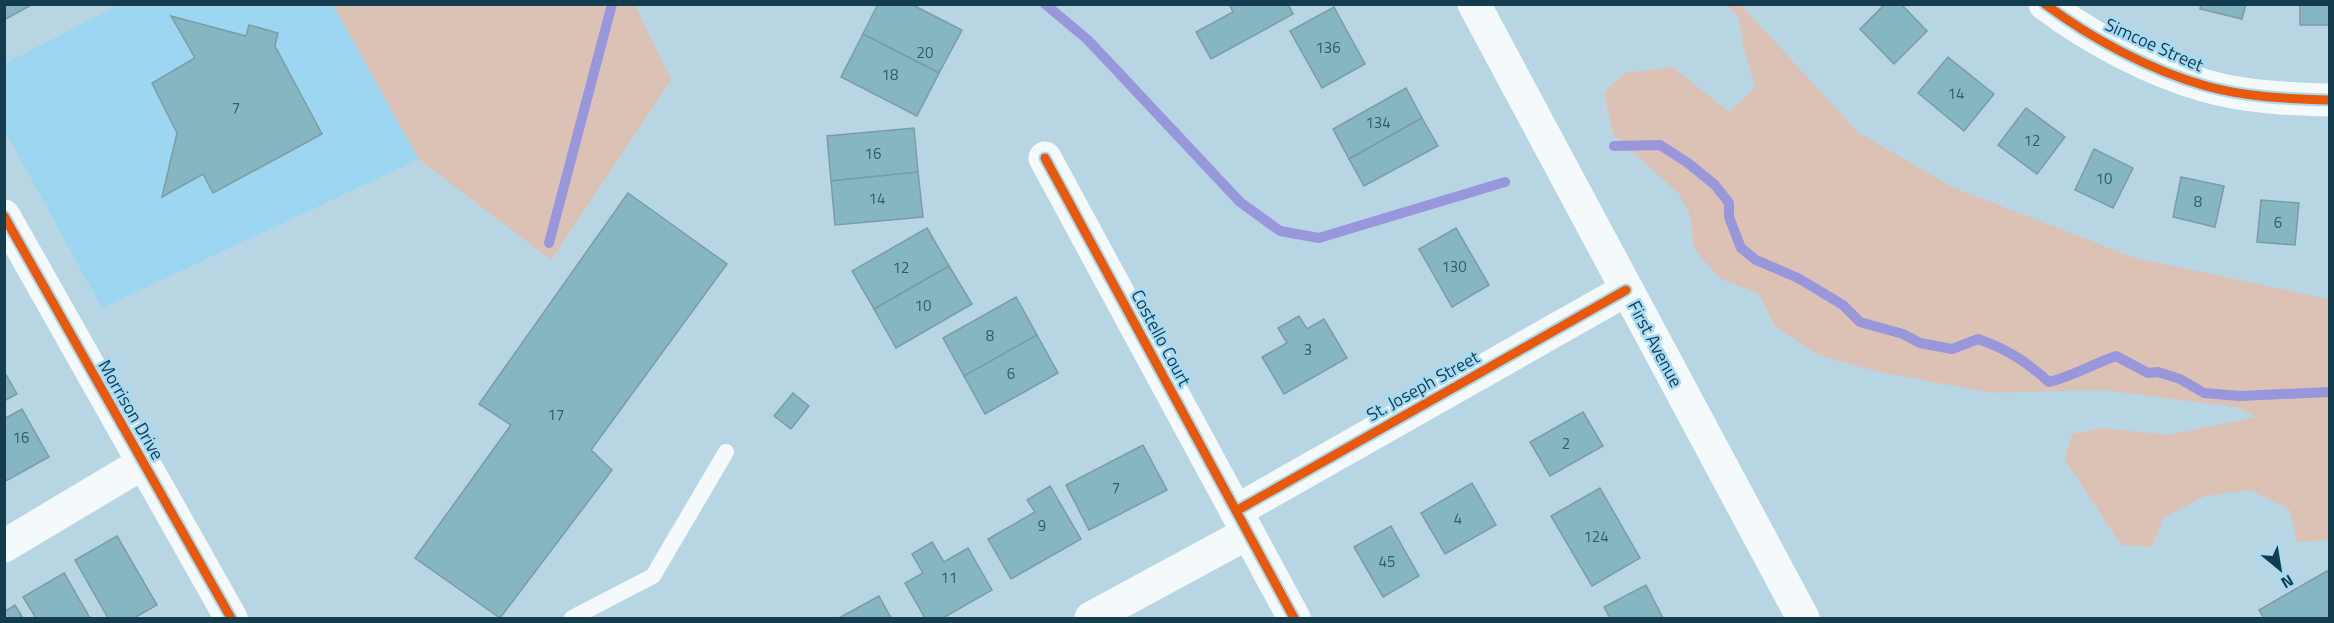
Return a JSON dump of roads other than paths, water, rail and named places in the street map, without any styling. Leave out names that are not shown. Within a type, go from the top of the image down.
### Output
[{"type":"street","name":"First Avenue","points":[[1474,4],[1803,618]]},
{"type":"street","name":"Simcoe Street","points":[[2045,4],[2098,38],[2188,80],[2250,94],[2330,100]]},
{"type":"street","name":"Costello Court","points":[[1045,158],[1294,618]]},
{"type":"street","name":"Morrison Drive","points":[[4,216],[231,618]]},
{"type":"street","name":"St. Joseph Street","points":[[1091,618],[1242,522],[1626,290]]},
{"type":"street","points":[[4,546],[143,464]]},
{"type":"lane","points":[[572,618],[652,576],[726,452]]},
{"type":"waterway","points":[[549,243],[612,4]]},
{"type":"waterway","points":[[1045,4],[1088,40],[1240,202],[1280,231],[1319,238],[1505,182]]},
{"type":"waterway","points":[[1614,146],[1660,145],[1688,163],[1715,185],[1729,203],[1729,217],[1741,248],[1756,260],[1798,278],[1843,305],[1860,322],[1903,334],[1920,343],[1952,349],[1978,339],[2016,357],[2049,382],[2116,356],[2148,373],[2158,372],[2180,379],[2204,393],[2240,396],[2330,392]]}]
